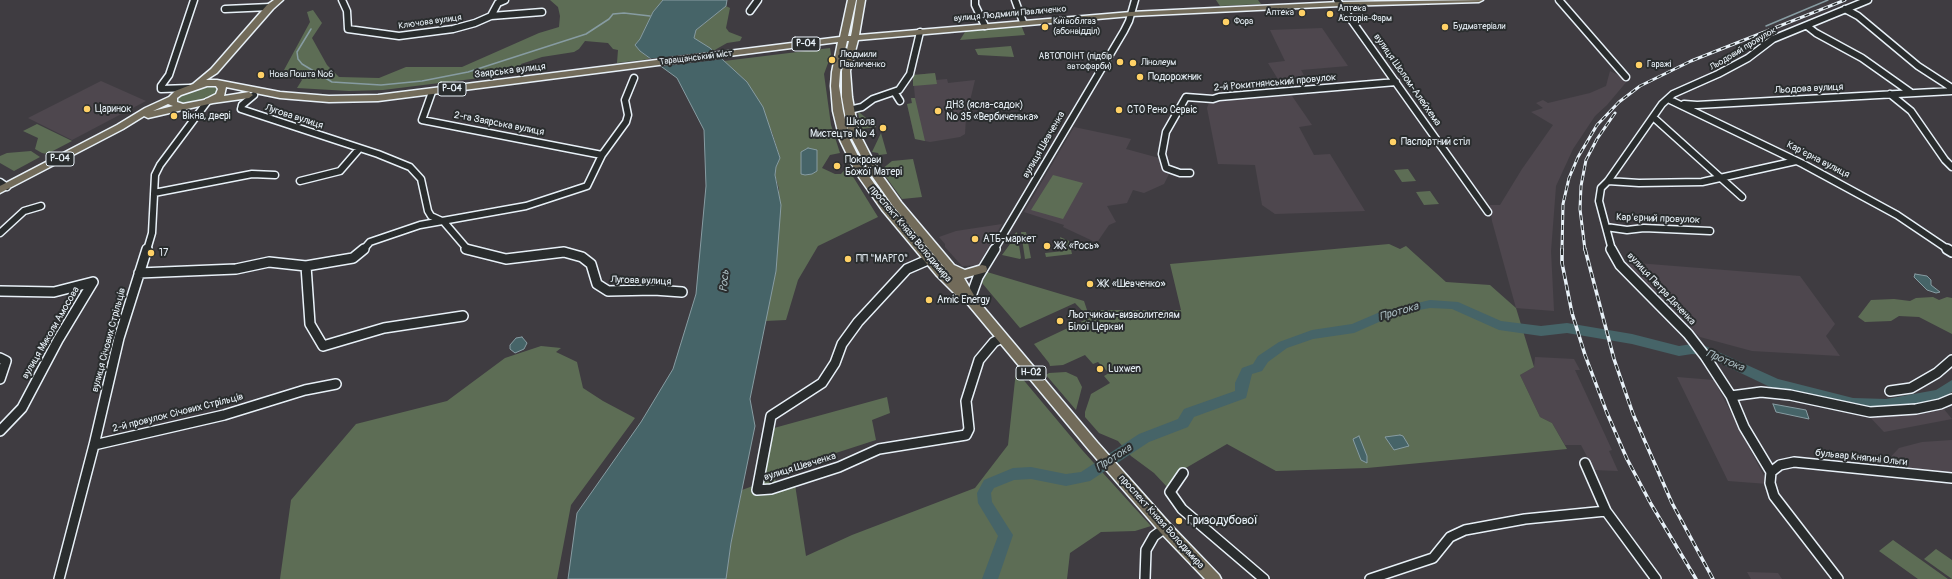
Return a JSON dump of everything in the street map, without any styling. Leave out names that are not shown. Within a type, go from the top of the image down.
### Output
[{"type":"main road","points":[[191,87],[214,71],[270,7],[279,0]]},
{"type":"main road","name":"проспект Князя Володимира","points":[[852,0],[846,71],[849,110],[853,131],[873,171],[897,204],[952,268],[963,284],[970,299]]},
{"type":"main road","name":"проспект Князя Володимира","points":[[861,0],[849,39],[836,72],[835,86],[838,111],[845,140],[858,167],[873,190],[930,259],[950,282],[970,299],[1093,446],[1165,528],[1214,579]]},
{"type":"main road","name":"вулиця Людмили Павличенко","points":[[849,39],[1023,22],[1131,14],[1339,3],[1479,0]]},
{"type":"main road","name":"Таращанський міст","points":[[624,67],[849,39]]},
{"type":"main road","name":"Заярська вулиця","points":[[209,101],[239,95],[280,95],[351,99],[432,92],[624,67]]},
{"type":"main road","points":[[209,101],[222,92],[219,84],[212,76],[214,71]]},
{"type":"main road","name":"Р-04","points":[[120,127],[191,87],[206,83],[219,84]]},
{"type":"main road","name":"Заярська вулиця","points":[[219,84],[280,95]]},
{"type":"main road","points":[[174,97],[172,103],[174,105],[185,107]]},
{"type":"main road","name":"Р-04","points":[[2,186],[120,127],[150,114],[209,101]]},
{"type":"main road","points":[[952,268],[958,273],[965,274],[982,269]]},
{"type":"street","points":[[161,89],[161,86],[169,75],[194,0]]},
{"type":"street","name":"Ключова вулиця","points":[[342,0],[347,10],[348,29],[399,36],[453,29],[475,23],[491,16],[542,12]]},
{"type":"street","points":[[491,16],[498,3],[505,0]]},
{"type":"street","points":[[750,11],[758,0]]},
{"type":"street","points":[[975,0],[975,5],[985,26]]},
{"type":"street","points":[[1015,0],[1023,22]]},
{"type":"street","name":"вулиця Шевченка","points":[[970,299],[982,269],[1052,154],[1124,30],[1135,0]]},
{"type":"street","points":[[1559,0],[1626,76]]},
{"type":"street","name":"Льодовий провулок","points":[[1668,99],[1673,94],[1704,81],[1748,58],[1773,39],[1868,0]]},
{"type":"street","name":"вулиця Шолом-Алейхема","points":[[1339,3],[1488,212]]},
{"type":"street","points":[[225,9],[270,7]]},
{"type":"street","points":[[1845,9],[1858,16],[1918,66],[1952,90]]},
{"type":"street","points":[[1807,26],[1816,33],[1862,58],[1910,92]]},
{"type":"street","points":[[849,110],[862,108],[873,99],[895,93],[903,86],[910,74],[920,32]]},
{"type":"street","points":[[139,273],[236,269],[269,262],[306,266],[353,258],[362,252],[370,242],[420,225],[444,222],[526,206],[587,186],[602,155],[626,122],[628,115],[625,100],[634,78]]},
{"type":"street","name":"2-й Рокитнянський провулок","points":[[1190,173],[1180,173],[1166,168],[1162,154],[1166,132],[1186,97],[1213,99],[1219,97],[1396,82]]},
{"type":"street","points":[[161,89],[191,87]]},
{"type":"street","points":[[161,89],[174,97]]},
{"type":"street","name":"Льодова вулиця","points":[[1668,99],[1697,105],[1952,90]]},
{"type":"street","name":"2-га Заярська вулиця","points":[[432,92],[422,120],[602,155]]},
{"type":"street","points":[[895,93],[900,101]]},
{"type":"street","points":[[1890,94],[1911,111],[1945,160],[1952,167]]},
{"type":"street","name":"Лугова вулиця","points":[[254,95],[242,105],[241,109],[378,154],[410,167],[421,179],[424,186],[428,211],[431,216],[444,222],[466,249],[470,251],[506,259],[564,252],[582,257],[591,264],[597,284],[608,291],[654,290],[682,292]]},
{"type":"street","name":"вулиця Петра Дяченка","points":[[1668,99],[1662,104],[1608,181],[1601,188],[1599,201],[1610,247],[1620,264],[1688,334],[1705,356],[1731,396],[1744,427],[1771,472]]},
{"type":"street","name":"Карʼєрна вулиця","points":[[1668,99],[1796,161],[1897,215],[1952,252]]},
{"type":"street","name":"вулиця Січових Стрільців","points":[[60,579],[119,338],[152,233],[157,171],[209,101]]},
{"type":"street","points":[[185,107],[196,112],[197,116]]},
{"type":"street","points":[[1654,117],[1742,197]]},
{"type":"street","points":[[300,181],[340,171],[359,149]]},
{"type":"street","points":[[1608,181],[1677,183],[1702,182],[1796,161]]},
{"type":"street","points":[[154,194],[252,174],[274,175]]},
{"type":"street","points":[[0,233],[3,226],[24,211],[41,206]]},
{"type":"street","name":"Карʼєрний провулок","points":[[1606,227],[1627,230],[1644,228],[1710,230]]},
{"type":"street","name":"вулиця Шевченка","points":[[930,259],[907,269],[858,322],[842,344],[835,363],[822,383],[784,406],[771,416],[757,490],[771,488],[839,468],[879,449],[966,436],[969,429],[966,401],[979,360],[994,342],[1002,338]]},
{"type":"street","points":[[306,266],[310,324],[323,346],[384,328],[463,316]]},
{"type":"street","name":"вулиця Миколи Амосова","points":[[0,291],[19,290],[35,293],[54,292],[93,282],[58,340],[22,408],[0,431]]},
{"type":"street","points":[[0,358],[6,361],[0,379]]},
{"type":"street","points":[[1890,391],[1911,388],[1937,373],[1952,360]]},
{"type":"street","name":"2-й провулок Січових Стрільців","points":[[94,445],[224,415],[305,390],[336,384]]},
{"type":"street","points":[[1731,396],[1761,392],[1790,395],[1870,412],[1916,409],[1940,404],[1952,399]]},
{"type":"street","points":[[1585,462],[1606,512],[1656,579]]},
{"type":"street","name":"бульвар Княгині Ольги","points":[[1771,472],[1780,465],[1794,462],[1952,478]]},
{"type":"street","points":[[1771,472],[1770,483],[1774,496],[1838,579]]},
{"type":"street","points":[[1183,473],[1170,492],[1182,509],[1264,579]]},
{"type":"street","points":[[1370,579],[1433,558],[1450,537],[1465,530],[1525,519],[1606,512]]},
{"type":"street","points":[[1145,579],[1146,550],[1154,536],[1165,528]]},
{"type":"shaded area","points":[[1322,28],[1348,66],[1301,70],[1310,86],[1284,89],[1268,63],[1285,61],[1270,30]]},
{"type":"shaded area","points":[[1610,71],[1628,80],[1607,105],[1595,116],[1573,149],[1556,186],[1551,251],[1554,311],[1516,308],[1492,221],[1490,205],[1500,205],[1522,169],[1553,125],[1531,112],[1543,108],[1536,103],[1543,100],[1548,103],[1590,93],[1606,86]]},
{"type":"shaded area","name":"ДНЗ (ясла-садок) № 35 «Вербиченька»","points":[[935,73],[936,80],[947,79],[948,83],[975,80],[966,117],[965,134],[960,137],[930,142],[915,139],[907,104],[912,104],[911,98],[915,98],[913,75]]},
{"type":"shaded area","name":"Царинок","points":[[101,81],[146,101],[72,140],[28,118]]},
{"type":"shaded area","points":[[1292,96],[1312,125],[1299,127],[1314,155],[1330,154],[1365,211],[1275,214],[1262,205],[1255,165],[1218,164],[1207,108],[1210,100]]},
{"type":"shaded area","points":[[1074,127],[1131,139],[1126,149],[1159,158],[1161,168],[1169,174],[1164,184],[1144,193],[1133,190],[1127,203],[1107,206],[1116,222],[1109,225],[1098,241],[1093,241],[1063,227],[1064,225],[1024,212]]},
{"type":"shaded area","points":[[1002,224],[978,265],[962,266],[945,247],[945,244],[939,237],[956,231]]},
{"type":"shaded area","points":[[1624,262],[1800,276],[1835,324],[1826,336],[1840,356],[1752,351],[1700,337]]},
{"type":"shaded area","points":[[1535,357],[1574,359],[1580,370],[1575,370],[1612,450],[1609,451],[1618,471],[1594,470],[1581,445],[1565,445],[1552,423],[1540,417],[1520,375],[1534,367]]},
{"type":"shaded area","points":[[1677,377],[1714,380],[1768,484],[1728,481]]},
{"type":"shaded area","points":[[1943,408],[1952,419],[1884,432],[1868,415],[1911,414]]},
{"type":"shaded area","points":[[1952,440],[1952,476],[1889,469],[1885,463],[1899,448],[1922,442]]},
{"type":"shaded area","points":[[1747,572],[1778,573],[1782,579],[1751,579]]},
{"type":"green space","points":[[550,0],[663,0],[653,12],[640,39],[635,45],[650,59],[617,63],[618,50],[613,49],[608,43],[585,41],[579,49],[574,52],[542,57],[521,64],[520,73],[383,90],[349,91],[297,88],[302,80],[298,75],[284,70],[310,22],[307,12],[313,10],[322,23],[312,38],[327,65],[339,77],[379,78],[406,67],[462,67],[539,33],[559,27],[560,16],[558,7]]},
{"type":"green space","points":[[1216,0],[1258,0],[1261,4],[1220,6]]},
{"type":"green space","points":[[726,6],[730,8],[726,28],[729,32],[742,37],[740,41],[727,43],[713,51],[694,38],[696,30]]},
{"type":"green space","points":[[1021,25],[1025,35],[960,40],[965,32],[972,29]]},
{"type":"green space","points":[[1011,46],[1014,57],[978,55],[975,49]]},
{"type":"green space","points":[[830,48],[831,55],[824,74],[831,125],[840,153],[830,155],[822,168],[835,174],[841,174],[847,167],[878,217],[818,246],[798,280],[786,320],[765,321],[776,271],[779,189],[775,175],[776,167],[780,158],[772,132],[747,82],[724,61]]},
{"type":"green space","points":[[935,73],[937,84],[913,86],[913,75]]},
{"type":"green space","points":[[839,77],[842,77],[845,112],[852,139],[870,173],[958,282],[956,283],[890,208],[866,174],[848,139],[842,112]]},
{"type":"green space","points":[[210,85],[217,86],[219,92],[208,100],[183,104],[176,101],[181,95],[187,92]]},
{"type":"green space","points":[[911,98],[915,98],[925,141],[915,139],[907,104],[912,103]]},
{"type":"green space","points":[[858,113],[860,113],[876,127],[862,129]]},
{"type":"green space","points":[[37,124],[72,141],[47,154],[42,153],[35,149],[38,138],[23,131]]},
{"type":"green space","points":[[881,133],[887,154],[879,155],[878,153],[872,152]]},
{"type":"green space","points":[[31,151],[40,157],[14,171],[0,163],[0,156],[7,153]]},
{"type":"green space","points":[[913,159],[922,197],[902,199],[881,170],[892,161]]},
{"type":"green space","points":[[1408,169],[1416,181],[1402,182],[1394,170]]},
{"type":"green space","points":[[1053,175],[1083,183],[1063,219],[1031,210]]},
{"type":"green space","points":[[1430,191],[1439,204],[1424,205],[1416,192]]},
{"type":"green space","points":[[1017,232],[1021,258],[1002,255],[1010,244],[1008,243],[1012,236]]},
{"type":"green space","points":[[1021,232],[1026,232],[1031,258],[1025,259]]},
{"type":"green space","points":[[1060,237],[1069,241],[1072,254],[1046,257],[1045,253],[1064,251]]},
{"type":"green space","points":[[1389,244],[1400,249],[1406,246],[1446,282],[1490,285],[1516,308],[1534,367],[1520,375],[1540,417],[1552,423],[1567,449],[1367,468],[1276,471],[1227,444],[1179,472],[1168,488],[1154,473],[1131,456],[1118,441],[1099,433],[1085,417],[1085,412],[1091,394],[1110,383],[1104,376],[1109,373],[1098,362],[1093,364],[1085,355],[1063,365],[1050,366],[1034,344],[1089,318],[1075,303],[1020,328],[982,283],[987,272],[1084,301],[1087,310],[1181,310],[1170,264]]},
{"type":"green space","points":[[1933,297],[1939,300],[1947,297],[1952,298],[1952,334],[1919,317],[1899,316],[1891,321],[1865,322],[1858,317],[1871,300],[1894,299],[1910,301],[1916,298]]},
{"type":"green space","points":[[541,346],[561,348],[556,352],[577,362],[583,388],[603,401],[635,418],[571,505],[557,579],[280,579],[291,500],[356,424],[447,401],[505,358]]},
{"type":"green space","points":[[1016,371],[1083,451],[1151,526],[1135,531],[1101,532],[1070,553],[1067,579],[726,579],[731,543],[742,490],[761,483],[774,428],[887,397],[890,413],[872,420],[876,440],[774,473],[776,482],[794,478],[806,556],[852,535],[975,488],[1008,445]]},
{"type":"green space","points":[[1066,372],[1077,377],[1082,387],[1076,410],[1046,375],[1049,373]]},
{"type":"green space","points":[[1893,540],[1948,579],[1918,579],[1879,551]]},
{"type":"green space","points":[[1936,549],[1952,560],[1952,579],[1924,559]]},
{"type":"water","name":"Рось","points":[[663,0],[727,0],[726,6],[696,30],[694,38],[710,48],[747,82],[763,107],[780,158],[776,167],[775,175],[781,205],[776,271],[750,399],[755,426],[731,543],[726,579],[568,579],[577,513],[641,422],[673,369],[696,294],[706,186],[704,130],[677,78],[640,51],[635,45],[640,39],[653,12]]},
{"type":"water","points":[[808,148],[817,150],[817,171],[812,174],[805,175],[801,174],[801,152]]},
{"type":"water","points":[[1915,274],[1927,276],[1931,280],[1931,285],[1940,292],[1936,293],[1927,290],[1914,277]]},
{"type":"water","points":[[522,337],[527,343],[524,349],[515,353],[510,349],[510,345],[516,338]]},
{"type":"water","points":[[1773,404],[1806,410],[1809,419],[1776,412]]},
{"type":"water","points":[[1359,436],[1367,456],[1367,463],[1361,460],[1353,439]]},
{"type":"water","points":[[1403,436],[1409,446],[1394,450],[1385,437]]},
{"type":"pier","points":[[716,51],[724,59],[659,67],[647,59]]},
{"type":"waterway","points":[[1766,26],[1828,0]]},
{"type":"waterway","points":[[311,29],[297,52],[298,59],[302,64],[332,82],[381,85],[422,81],[468,72],[586,34],[609,19],[613,14],[624,13],[650,16]]},
{"type":"waterway","name":"Протока","points":[[990,579],[1006,535],[985,503],[984,493],[989,484],[1013,474],[1031,473],[1066,480],[1085,477],[1144,438],[1183,423],[1189,413],[1241,394],[1242,383],[1247,371],[1257,368],[1263,359],[1283,345],[1312,335],[1354,328],[1384,315],[1408,308],[1430,304],[1454,305],[1499,325],[1541,331],[1567,328],[1632,339],[1679,351],[1692,349],[1705,351],[1775,383],[1853,403],[1886,404],[1940,394],[1952,385]]},
{"type":"railway","points":[[1562,250],[1563,204],[1569,178],[1578,157],[1597,125],[1619,102],[1640,86],[1691,61],[1845,0]]},
{"type":"railway","points":[[1585,250],[1580,209],[1581,186],[1586,160],[1597,139],[1615,113]]},
{"type":"railway","points":[[1585,249],[1614,359],[1633,414],[1672,503],[1713,579]]},
{"type":"railway","points":[[1562,250],[1562,263],[1572,313],[1585,355],[1607,413],[1627,459],[1651,504],[1696,579]]},
{"type":"place","name":"Аптека","points":[[1302,13]]},
{"type":"place","name":"Аптека Асторія-Фарм","points":[[1330,14]]},
{"type":"place","name":"Фора","points":[[1226,22]]},
{"type":"place","name":"Київоблгаз (абонвідділ)","points":[[1045,27]]},
{"type":"place","name":"Будматеріали","points":[[1445,27]]},
{"type":"place","name":"Людмили Павличенко","points":[[832,60]]},
{"type":"place","name":"АВТОПОІНТ (підбір автофарби)","points":[[1120,62]]},
{"type":"place","name":"Лінолеум","points":[[1133,63]]},
{"type":"place","name":"Гаражі","points":[[1639,65]]},
{"type":"place","name":"Нова Пошта №6","points":[[261,75]]},
{"type":"place","name":"Подорожник","points":[[1140,77]]},
{"type":"place","name":"Царинок","points":[[87,109]]},
{"type":"place","name":"СТО Рено Сервіс","points":[[1119,110]]},
{"type":"place","name":"ДНЗ (ясла-садок) № 35 «Вербиченька»","points":[[938,111]]},
{"type":"place","name":"Вікна, двері","points":[[174,116]]},
{"type":"place","name":"Школа Мистецтв № 4","points":[[883,128]]},
{"type":"place","name":"Паспортний стіл","points":[[1393,142]]},
{"type":"place","name":"Покрови Божої Матері","points":[[837,166]]},
{"type":"place","name":"АТБ-маркет","points":[[975,239]]},
{"type":"place","name":"ЖК «Рось»","points":[[1047,246]]},
{"type":"place","name":"17","points":[[151,253]]},
{"type":"place","name":"ПП \"МАРГО\"","points":[[848,259]]},
{"type":"place","name":"ЖК «Шевченко»","points":[[1090,284]]},
{"type":"place","name":"Amic Energy","points":[[929,300]]},
{"type":"place","name":"Льотчикам-визволителям Білої Церкви","points":[[1060,321]]},
{"type":"place","name":"Luxwen","points":[[1100,369]]},
{"type":"place","name":"Гризодубової","points":[[1179,521]]}]
